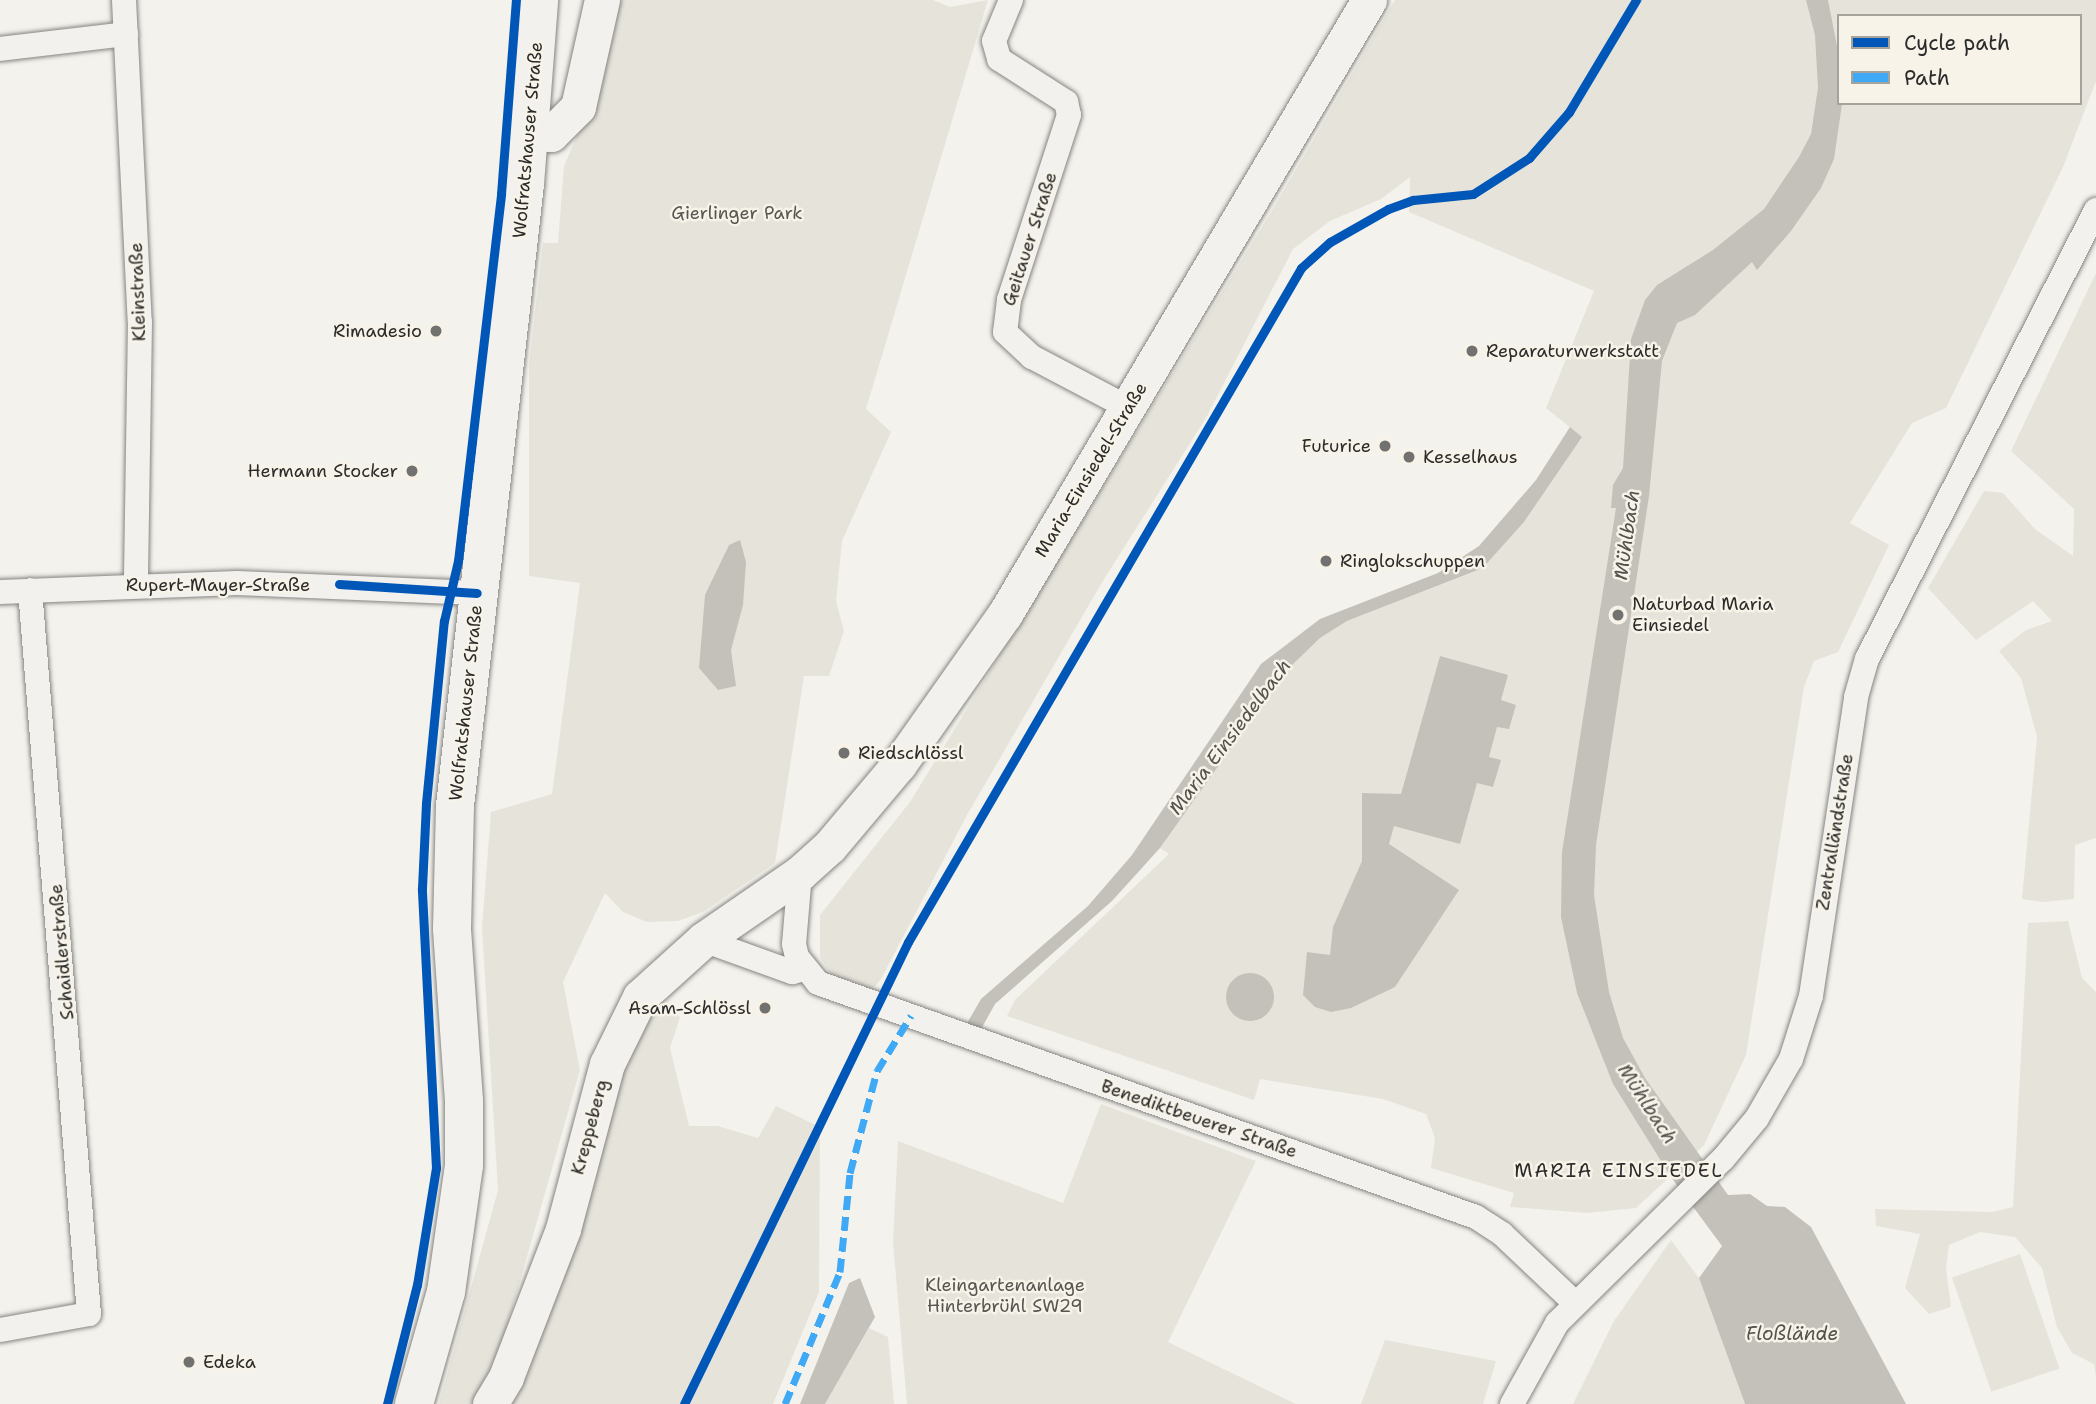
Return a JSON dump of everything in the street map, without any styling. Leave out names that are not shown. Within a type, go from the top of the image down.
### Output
[{"type":"main road","name":"Wolfratshauser Straße","points":[[414,1404],[446,1292],[464,1165],[452,885],[461,733],[530,133],[539,0]]},
{"type":"street","name":"Kleinstraße","points":[[124,0],[140,322],[136,585]]},
{"type":"street","points":[[530,133],[551,134],[578,107],[602,0]]},
{"type":"street","name":"Geitauer Straße","points":[[1011,0],[994,41],[999,59],[1066,102],[1069,115],[1009,300],[1006,332],[1032,357],[1127,407]]},
{"type":"street","name":"Maria-Einsiedel-Straße","points":[[761,900],[800,873],[830,846],[899,764],[998,625],[1369,0]]},
{"type":"street","points":[[0,49],[126,34]]},
{"type":"street","name":"Zentralländstraße","points":[[1512,1404],[1533,1360],[1575,1303],[1674,1203],[1723,1159],[1757,1118],[1791,1059],[1811,996],[1856,697],[1867,659],[1905,577],[2096,210]]},
{"type":"street","name":"Rupert-Mayer-Straße","points":[[0,592],[136,585],[339,584],[477,593]]},
{"type":"street","name":"Schaidlerstraße","points":[[0,1330],[89,1314],[30,590]]},
{"type":"street","points":[[695,946],[792,972],[804,969],[792,933],[800,873]]},
{"type":"street","name":"Kreppeberg","points":[[490,1404],[506,1377],[563,1229],[586,1135],[621,1030],[640,997],[695,946],[761,900]]},
{"type":"street","name":"Benediktbeuerer Straße","points":[[804,969],[818,984],[837,993],[1476,1217],[1502,1234],[1575,1303]]},
{"type":"green space","name":"Gierlinger Park","points":[[612,0],[933,0],[950,7],[988,0],[866,409],[891,432],[842,541],[836,601],[844,631],[829,676],[804,676],[775,863],[703,912],[678,921],[647,922],[623,912],[605,893],[563,982],[580,1070],[497,1362],[474,1404],[439,1404],[498,1190],[482,928],[491,812],[552,794],[580,583],[529,576],[529,365],[543,243],[558,243],[564,166],[590,106]]},
{"type":"green space","name":"Naturbad Maria Einsiedel","points":[[1395,0],[2096,0],[2096,81],[2063,167],[1946,408],[1912,423],[1850,523],[1889,545],[1838,652],[1814,661],[1804,687],[1746,1055],[1704,1145],[1636,1208],[1587,1213],[1510,1207],[1514,1193],[1431,1168],[1435,1138],[1426,1114],[1383,1099],[1260,1079],[1254,1100],[1007,1016],[1015,1000],[1169,854],[1160,848],[1286,671],[1320,638],[1347,621],[1479,570],[1524,522],[1582,437],[1546,408],[1594,291],[1409,212],[1410,177],[1381,199],[1330,221],[1293,249],[1206,418],[1104,579],[967,815],[881,979],[872,990],[832,976],[820,957],[820,915],[910,802],[1270,214]]},
{"type":"green space","points":[[2096,273],[2096,838],[2075,845],[2074,899],[2043,902],[2022,899],[2037,737],[2021,678],[1999,651],[2026,630],[2052,621],[2033,601],[1976,640],[1928,588],[1984,491],[2003,493],[2035,529],[2073,556],[2074,509],[2011,451]]},
{"type":"green space","points":[[2068,921],[2082,978],[2096,992],[2096,1376],[2094,1364],[2072,1353],[2057,1327],[2042,1268],[2015,1237],[1980,1232],[1949,1245],[1946,1268],[1951,1307],[1929,1314],[1905,1288],[1920,1234],[1876,1226],[1875,1209],[1992,1212],[2013,1207],[2028,923]]},
{"type":"green space","points":[[654,993],[680,1017],[670,1048],[689,1126],[718,1126],[758,1138],[776,1106],[820,1127],[819,1292],[773,1404],[501,1404],[616,1071]]},
{"type":"green space","name":"Kleingartenanlage Hinterbrühl SW29","points":[[1101,1104],[1256,1161],[1168,1342],[1296,1404],[907,1404],[893,1242],[898,1141],[1063,1203]]},
{"type":"green space","points":[[1671,1240],[1699,1278],[1745,1404],[1573,1404],[1614,1321]]},
{"type":"green space","points":[[2020,1254],[2059,1368],[1991,1392],[1952,1277]]},
{"type":"green space","points":[[869,1328],[888,1337],[894,1404],[825,1404]]},
{"type":"green space","points":[[1385,1340],[1496,1361],[1483,1404],[1361,1404]]},
{"type":"water","points":[[1806,0],[1828,0],[1837,46],[1837,105],[1842,105],[1834,159],[1821,188],[1791,231],[1757,270],[1752,262],[1695,315],[1677,323],[1662,361],[1649,496],[1596,845],[1594,895],[1609,992],[1623,1038],[1645,1078],[1728,1195],[1750,1194],[1767,1206],[1785,1207],[1811,1227],[1906,1404],[1745,1404],[1699,1278],[1722,1246],[1671,1177],[1613,1084],[1577,993],[1561,917],[1562,852],[1616,508],[1611,508],[1613,485],[1623,468],[1631,339],[1645,300],[1657,285],[1713,250],[1764,209],[1799,157],[1811,134],[1818,88],[1815,35]]},
{"type":"water","name":"Maria Einsiedelbach","points":[[1570,427],[1582,437],[1524,522],[1488,562],[1478,570],[1347,621],[1320,638],[1286,671],[1160,848],[1112,901],[995,1004],[980,1031],[966,1025],[981,999],[1088,906],[1132,855],[1261,664],[1320,619],[1438,573],[1479,546],[1536,480]]},
{"type":"water","points":[[740,540],[746,562],[743,605],[731,650],[736,686],[718,690],[699,668],[705,595],[729,545]]},
{"type":"water","points":[[1440,656],[1508,675],[1501,700],[1516,705],[1509,729],[1497,727],[1489,757],[1501,760],[1493,787],[1477,783],[1460,844],[1394,826],[1389,844],[1459,890],[1395,987],[1351,1008],[1331,1012],[1315,1007],[1303,995],[1307,952],[1330,955],[1333,927],[1362,861],[1362,793],[1401,794]]},
{"type":"water","points":[[1250,973],[1267,980],[1274,997],[1267,1014],[1250,1021],[1233,1014],[1226,997],[1233,980]]},
{"type":"water","points":[[860,1278],[875,1317],[825,1404],[800,1404],[849,1283]]},
{"type":"marked path","points":[[785,1404],[840,1272],[850,1173],[877,1071],[911,1016]]},
{"type":"cycle path","points":[[387,1404],[417,1285],[436,1168],[422,888],[426,803],[444,621],[458,561],[501,194],[516,0]]},
{"type":"cycle path","points":[[684,1404],[908,942],[1301,268],[1330,242],[1388,209],[1413,200],[1473,194],[1529,158],[1569,112],[1636,0]]},
{"type":"cycle path","points":[[339,584],[477,593]]},
{"type":"place","name":"Rimadesio","points":[[436,331]]},
{"type":"place","name":"Reparaturwerkstatt","points":[[1472,351]]},
{"type":"place","name":"Futurice","points":[[1385,446]]},
{"type":"place","name":"Kesselhaus","points":[[1409,457]]},
{"type":"place","name":"Hermann Stocker","points":[[412,471]]},
{"type":"place","name":"Ringlokschuppen","points":[[1326,561]]},
{"type":"place","name":"Naturbad Maria Einsiedel","points":[[1618,615]]},
{"type":"place","name":"Riedschlössl","points":[[844,753]]},
{"type":"place","name":"Asam-Schlössl","points":[[765,1008]]},
{"type":"place","name":"Edeka","points":[[189,1362]]},
{"type":"district","name":"MARIA EINSIEDEL","points":[[1619,1171]]},
{"type":"water label","name":"Mühlbach","points":[[1627,535]]},
{"type":"water label","name":"Mühlbach","points":[[1647,1104]]},
{"type":"water label","name":"Floßlände","points":[[1792,1334]]}]
